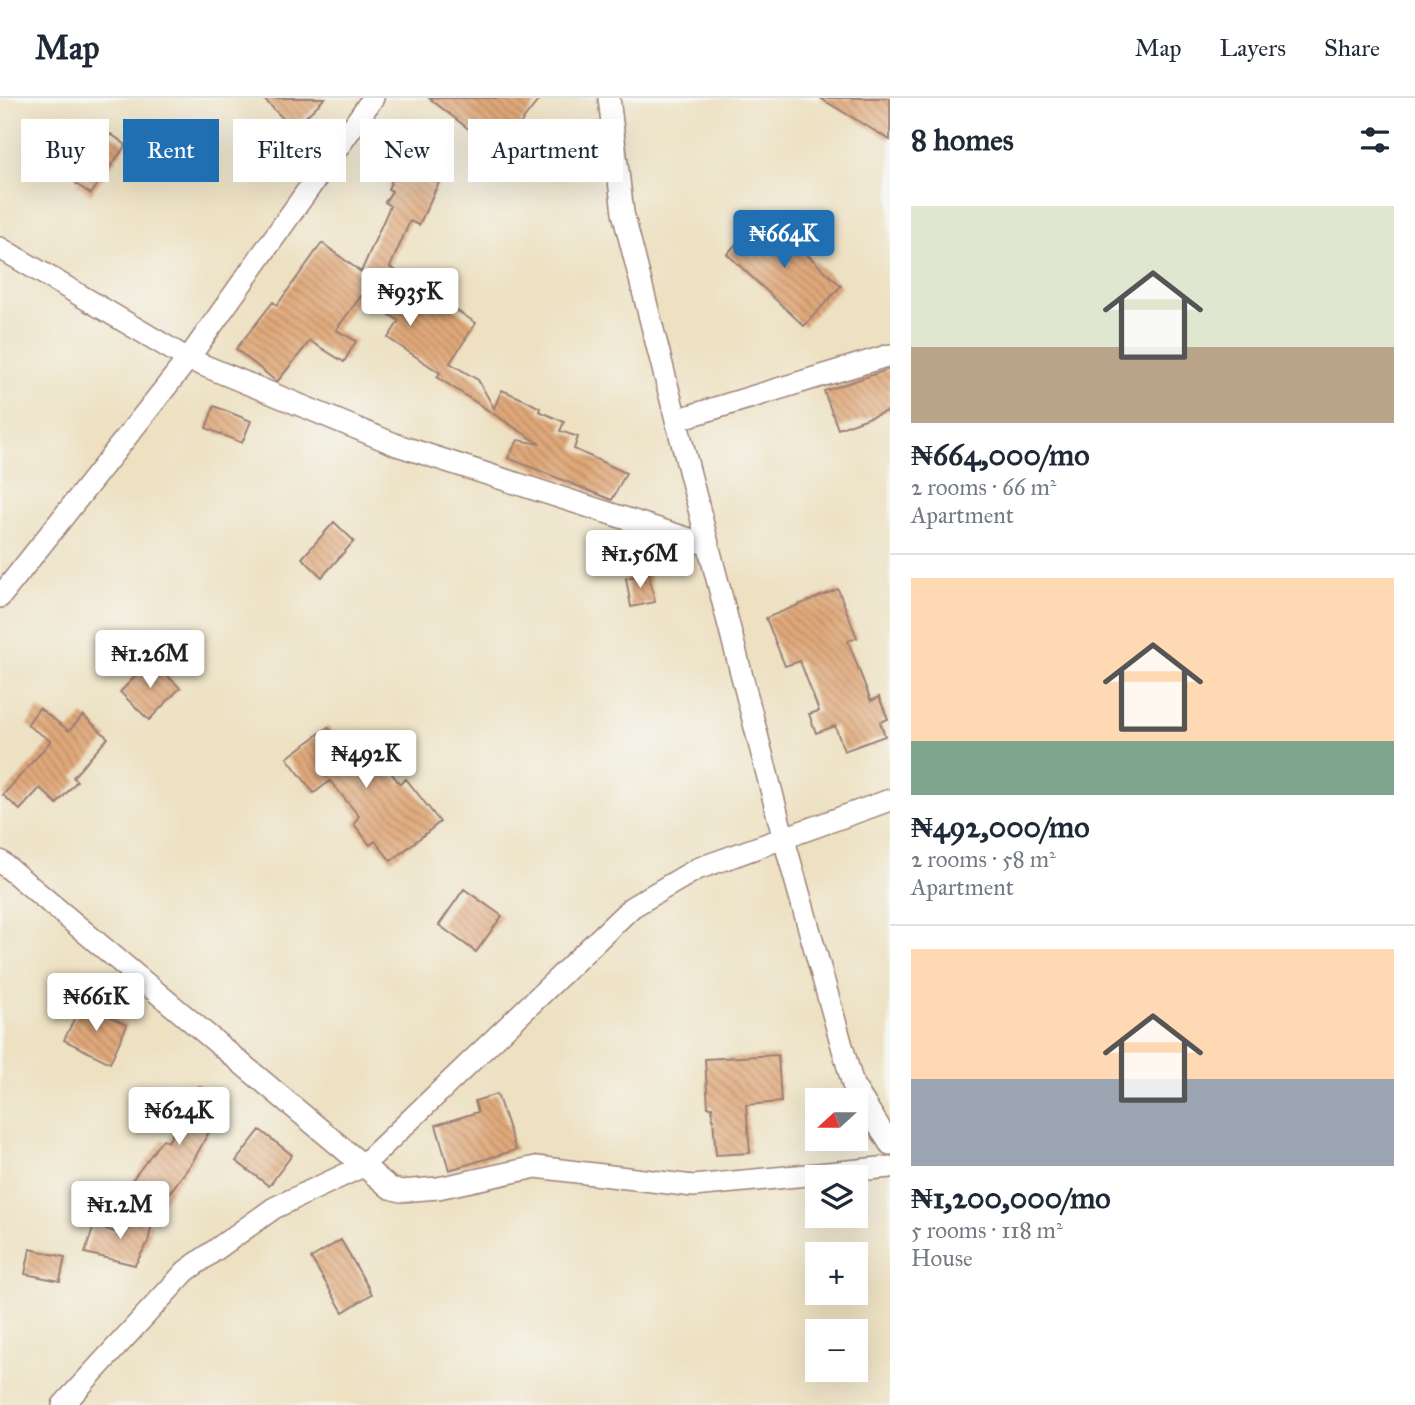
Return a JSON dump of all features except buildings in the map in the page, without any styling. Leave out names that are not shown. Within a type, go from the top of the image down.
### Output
[{"type":"street","points":[[0,597],[188,359],[373,98]]},
{"type":"street","points":[[609,98],[623,213],[783,836],[853,1085],[890,1144]]},
{"type":"street","points":[[0,248],[188,359],[397,445],[708,545]]},
{"type":"street","points":[[676,419],[890,355]]},
{"type":"street","points":[[62,1405],[186,1271],[274,1208],[361,1167],[632,907],[697,869],[783,836],[890,800]]},
{"type":"street","points":[[0,861],[361,1167],[390,1188],[401,1191],[438,1188],[536,1167],[693,1186],[890,1167]]}]
